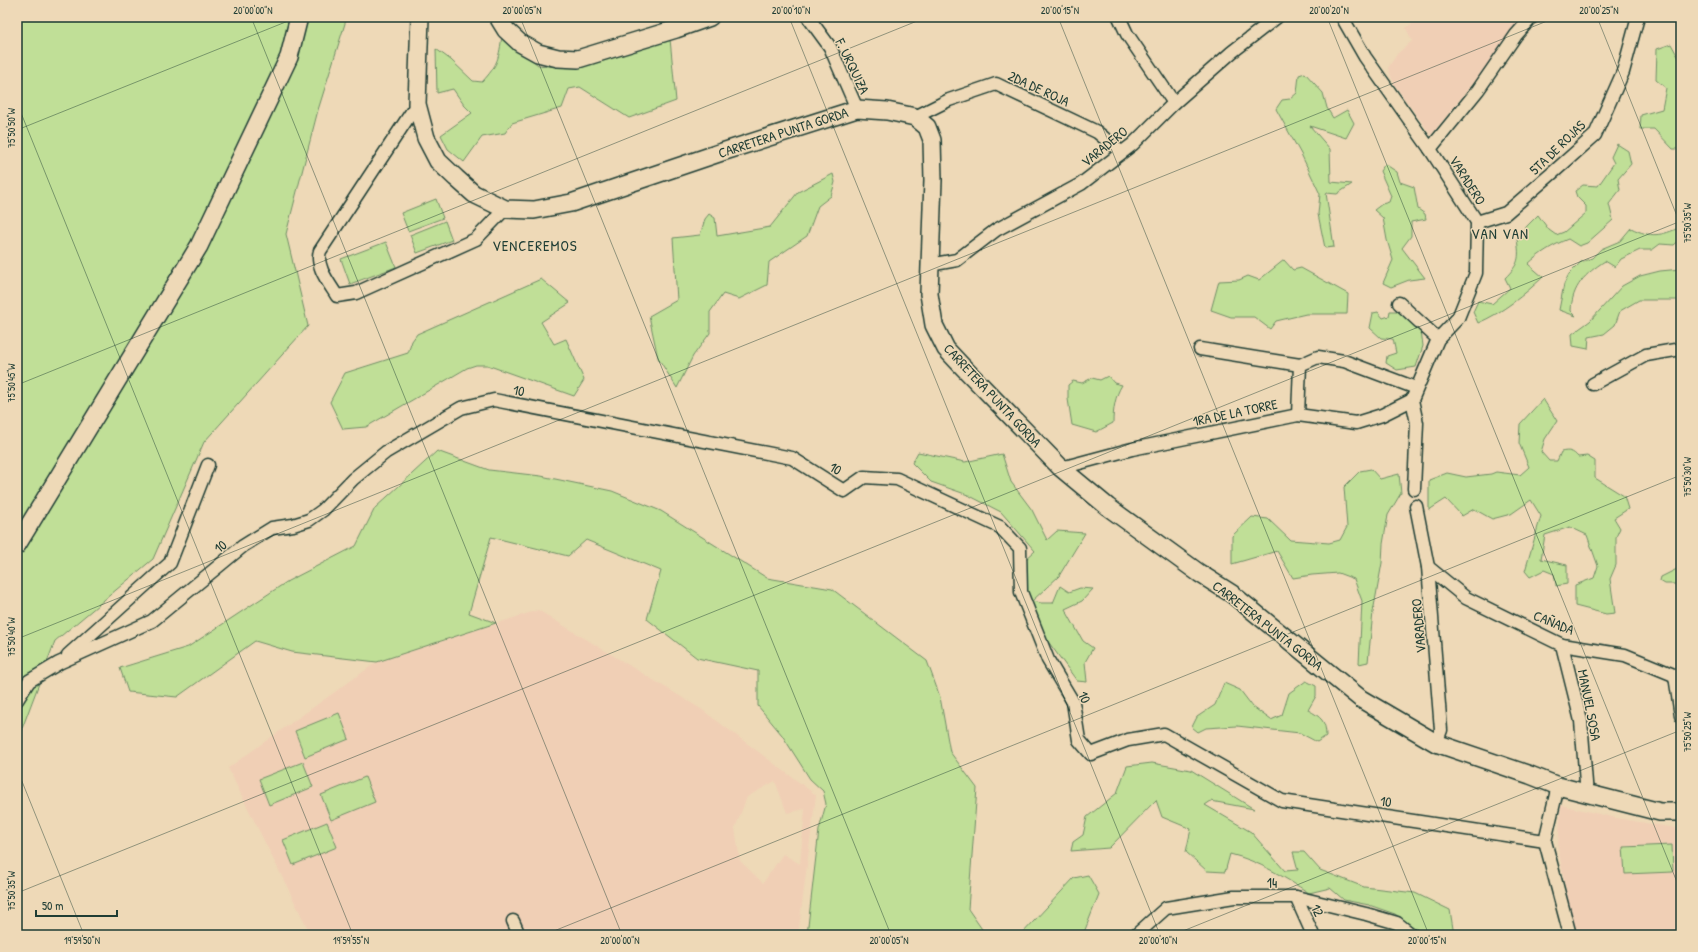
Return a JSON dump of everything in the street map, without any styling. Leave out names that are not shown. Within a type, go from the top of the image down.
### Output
[{"type":"main road","points":[[17,545],[199,246],[289,57],[299,17]]},
{"type":"main road","name":"CARRETERA PUNTA GORDA","points":[[420,17],[417,104],[426,138],[438,161],[474,194],[505,209],[534,210],[571,203],[722,152],[858,109],[886,111],[915,117],[927,127],[932,140],[933,180],[929,294],[934,326],[946,349],[1061,468],[1108,507],[1199,573],[1232,594],[1361,699],[1436,743],[1588,795],[1660,812],[1681,812]]},
{"type":"main road","points":[[498,17],[506,30],[520,43],[538,53],[558,58],[578,59],[710,17]]},
{"type":"street","name":"F. URQUIZA","points":[[808,17],[830,48],[858,109]]},
{"type":"street","points":[[1119,17],[1127,34],[1174,103]]},
{"type":"street","name":"VARADERO","points":[[929,265],[957,260],[996,230],[1081,184],[1133,144],[1174,103],[1232,52],[1277,17]]},
{"type":"street","name":"VARADERO","points":[[1342,17],[1365,57],[1430,148],[1477,222],[1476,272],[1458,318],[1438,339],[1412,400],[1416,423],[1414,489]]},
{"type":"street","points":[[1430,148],[1478,90],[1516,35],[1532,17]]},
{"type":"street","name":"5TA DE ROJAS","points":[[1477,222],[1506,213],[1595,135],[1623,72],[1638,17]]},
{"type":"street","name":"2DA DE ROJA","points":[[915,117],[949,100],[996,84],[1097,132],[1121,152]]},
{"type":"street","points":[[417,104],[320,251],[318,258],[325,278],[337,296],[356,292],[476,239],[505,209]]},
{"type":"street","points":[[1399,303],[1438,339]]},
{"type":"street","points":[[1200,349],[1300,365],[1318,358],[1344,361],[1416,388]]},
{"type":"street","points":[[1593,384],[1646,355],[1681,349]]},
{"type":"street","points":[[1298,415],[1300,365]]},
{"type":"street","name":"10","points":[[17,700],[29,681],[59,662],[152,621],[242,546],[272,528],[293,525],[309,520],[323,510],[353,479],[386,452],[461,408],[494,400],[792,458],[844,491],[864,477],[897,479],[1000,527],[1020,548],[1021,592],[1048,660],[1073,702],[1079,740],[1091,754],[1128,740],[1164,734],[1282,801],[1545,841]]},
{"type":"street","name":"1RA DE LA TORRE","points":[[1061,468],[1132,449],[1298,415],[1356,423],[1382,415],[1412,400]]},
{"type":"street","points":[[59,662],[170,562],[208,465]]},
{"type":"street","name":"VARADERO","points":[[1416,506],[1428,567],[1441,730],[1436,743]]},
{"type":"street","name":"CAÑADA","points":[[1428,567],[1466,598],[1562,645],[1625,655],[1678,677]]},
{"type":"street","name":"MANUEL SOSA","points":[[1562,645],[1581,721],[1588,795]]},
{"type":"street","points":[[1678,677],[1681,716]]},
{"type":"street","points":[[1558,786],[1545,841],[1570,935]]},
{"type":"street","name":"14","points":[[1136,935],[1166,908],[1234,897],[1296,897],[1397,923],[1412,935]]},
{"type":"street","name":"12","points":[[1296,897],[1313,935]]},
{"type":"street","points":[[513,921],[519,935]]},
{"type":"shaded area","points":[[1421,17],[1523,17],[1525,19],[1431,135],[1394,84],[1388,68],[1397,54],[1412,41],[1406,28]]},
{"type":"shaded area","points":[[538,610],[701,709],[816,795],[798,935],[311,935],[228,768],[377,662]],"holes":[[[775,781],[787,813],[805,809],[800,864],[783,854],[763,883],[740,861],[735,828],[747,797]]]},
{"type":"shaded area","points":[[1561,805],[1616,818],[1681,829],[1681,935],[1574,935],[1558,847]]},
{"type":"green space","points":[[17,17],[347,17],[318,110],[286,234],[308,326],[204,442],[153,559],[55,641],[17,742]]},
{"type":"green space","points":[[502,35],[538,65],[557,67],[584,65],[670,39],[676,101],[629,118],[580,87],[569,89],[562,108],[512,123],[505,133],[482,137],[464,162],[448,149],[441,135],[472,113],[464,105],[453,89],[437,93],[436,49],[451,60],[473,81],[482,82],[495,66],[500,50]]},
{"type":"green space","points":[[1671,44],[1681,62],[1681,149],[1673,149],[1654,129],[1640,129],[1641,115],[1662,109],[1666,88],[1656,80],[1657,49]]},
{"type":"green space","points":[[1305,73],[1323,93],[1327,108],[1333,118],[1347,110],[1354,123],[1346,138],[1310,126],[1330,149],[1331,182],[1352,184],[1337,194],[1326,193],[1334,247],[1325,248],[1318,214],[1320,194],[1302,156],[1276,109],[1282,100],[1290,99],[1297,93],[1299,75]]},
{"type":"green space","points":[[1617,144],[1628,151],[1631,164],[1618,179],[1620,190],[1609,204],[1613,220],[1587,243],[1579,246],[1568,239],[1537,256],[1528,264],[1543,277],[1512,303],[1496,314],[1478,323],[1473,312],[1478,301],[1492,304],[1510,288],[1505,278],[1516,265],[1518,256],[1517,239],[1527,226],[1538,215],[1549,230],[1556,235],[1564,232],[1586,213],[1586,206],[1577,197],[1575,191],[1583,185],[1598,186],[1614,163],[1611,157]]},
{"type":"green space","points":[[1385,164],[1397,172],[1400,182],[1414,187],[1418,209],[1425,214],[1426,219],[1411,222],[1411,236],[1402,248],[1425,278],[1409,280],[1391,287],[1383,283],[1393,260],[1387,240],[1383,218],[1374,210],[1382,204],[1389,202],[1391,196],[1380,171]]},
{"type":"green space","points":[[833,174],[835,182],[831,196],[818,206],[807,236],[769,262],[767,285],[739,299],[723,294],[710,312],[710,333],[693,356],[677,388],[658,358],[649,316],[677,300],[673,238],[700,235],[705,219],[709,214],[715,218],[717,236],[770,227],[798,192]]},
{"type":"green space","points":[[436,199],[443,218],[408,231],[401,213]]},
{"type":"green space","points":[[445,221],[452,240],[417,253],[410,235]]},
{"type":"green space","points":[[1681,227],[1681,239],[1674,245],[1660,244],[1652,250],[1640,250],[1621,259],[1615,267],[1605,261],[1591,271],[1577,288],[1574,294],[1571,311],[1576,316],[1559,310],[1564,284],[1569,274],[1581,262],[1592,258],[1601,249],[1620,241],[1631,228],[1644,233],[1656,235]]},
{"type":"green space","points":[[386,242],[396,267],[350,284],[341,259]]},
{"type":"green space","points":[[1284,260],[1293,270],[1301,268],[1348,294],[1347,314],[1306,314],[1276,321],[1270,329],[1254,317],[1231,317],[1211,310],[1219,281],[1239,280],[1248,276],[1259,280]]},
{"type":"green space","points":[[1681,269],[1681,300],[1639,300],[1620,311],[1615,325],[1604,334],[1589,337],[1588,349],[1573,346],[1572,334],[1590,321],[1622,286],[1640,276],[1660,271]]},
{"type":"green space","points":[[541,279],[570,303],[541,322],[554,344],[566,339],[584,380],[574,396],[487,365],[476,365],[467,368],[366,427],[343,429],[330,402],[345,373],[408,353],[412,341],[417,334]]},
{"type":"green space","points":[[1390,311],[1398,311],[1421,330],[1423,346],[1416,367],[1397,370],[1386,363],[1387,356],[1396,353],[1393,339],[1381,338],[1370,328],[1373,313],[1378,312],[1383,318],[1389,316]]},
{"type":"green space","points":[[1108,376],[1114,383],[1122,385],[1115,403],[1113,423],[1096,432],[1072,425],[1068,399],[1068,385],[1073,381],[1082,383],[1092,378],[1100,380]]},
{"type":"green space","points":[[1543,399],[1557,421],[1545,439],[1541,452],[1549,461],[1557,461],[1561,452],[1564,451],[1573,452],[1578,457],[1587,456],[1595,461],[1595,478],[1624,496],[1628,509],[1614,518],[1620,528],[1616,537],[1616,565],[1610,579],[1615,613],[1606,614],[1575,606],[1575,585],[1594,578],[1598,566],[1587,535],[1570,527],[1545,535],[1541,559],[1567,565],[1567,584],[1556,586],[1554,574],[1544,570],[1530,577],[1525,571],[1541,516],[1531,500],[1511,514],[1492,519],[1474,509],[1462,516],[1446,499],[1429,510],[1429,480],[1447,473],[1466,477],[1496,472],[1520,475],[1529,467],[1519,443],[1520,424]]},
{"type":"green space","points":[[437,451],[489,470],[541,476],[612,491],[661,511],[767,578],[832,589],[927,661],[940,697],[950,752],[977,788],[968,909],[986,935],[807,935],[819,830],[826,804],[823,791],[810,779],[782,735],[758,706],[758,671],[697,658],[647,619],[661,571],[586,540],[568,556],[491,537],[469,613],[496,623],[377,662],[292,652],[255,641],[177,697],[128,692],[120,668],[188,647],[288,581],[356,546],[375,508]]},
{"type":"green space","points":[[918,452],[965,462],[1002,454],[1011,482],[1032,510],[1047,540],[1057,531],[1085,533],[1059,576],[1032,601],[1053,603],[1060,586],[1069,592],[1080,588],[1093,589],[1082,601],[1065,609],[1083,641],[1093,648],[1085,662],[1087,682],[1077,681],[1047,640],[1028,605],[1026,559],[1035,551],[1001,512],[968,495],[931,482],[912,463]]},
{"type":"green space","points":[[1371,469],[1380,479],[1399,474],[1401,493],[1388,515],[1383,544],[1382,563],[1373,612],[1368,662],[1359,664],[1362,601],[1354,579],[1338,573],[1293,578],[1277,551],[1232,564],[1232,536],[1252,517],[1268,519],[1290,540],[1329,543],[1340,540],[1347,527],[1344,487],[1360,471]]},
{"type":"green space","points":[[1681,566],[1681,584],[1665,584],[1660,581],[1661,577]]},
{"type":"green space","points":[[1306,681],[1316,686],[1316,696],[1308,710],[1322,720],[1325,727],[1326,736],[1317,742],[1300,733],[1237,726],[1206,728],[1198,732],[1192,727],[1197,717],[1215,705],[1224,683],[1240,690],[1253,707],[1271,720],[1282,715],[1289,693]]},
{"type":"green space","points":[[339,713],[349,739],[305,757],[295,731]]},
{"type":"green space","points":[[303,762],[313,787],[269,805],[259,779]]},
{"type":"green space","points":[[1152,763],[1191,770],[1254,809],[1211,801],[1205,805],[1251,832],[1285,871],[1298,870],[1293,852],[1304,852],[1320,870],[1364,887],[1415,893],[1450,910],[1454,935],[1425,935],[1395,914],[1369,905],[1344,900],[1330,888],[1309,893],[1281,875],[1261,865],[1230,854],[1225,872],[1207,871],[1186,852],[1191,829],[1162,817],[1156,800],[1109,848],[1071,851],[1073,842],[1083,835],[1087,817],[1117,793],[1127,766]]},
{"type":"green space","points":[[365,777],[375,802],[331,820],[321,795]]},
{"type":"green space","points":[[327,822],[337,847],[293,865],[283,840]]},
{"type":"green space","points":[[1672,845],[1673,872],[1625,874],[1623,847]]},
{"type":"green space","points":[[1088,875],[1099,894],[1083,935],[1021,935],[1074,878]]},
{"type":"district","name":"VAN VAN","points":[[1500,233]]},
{"type":"district","name":"VENCEREMOS","points":[[535,245]]}]
